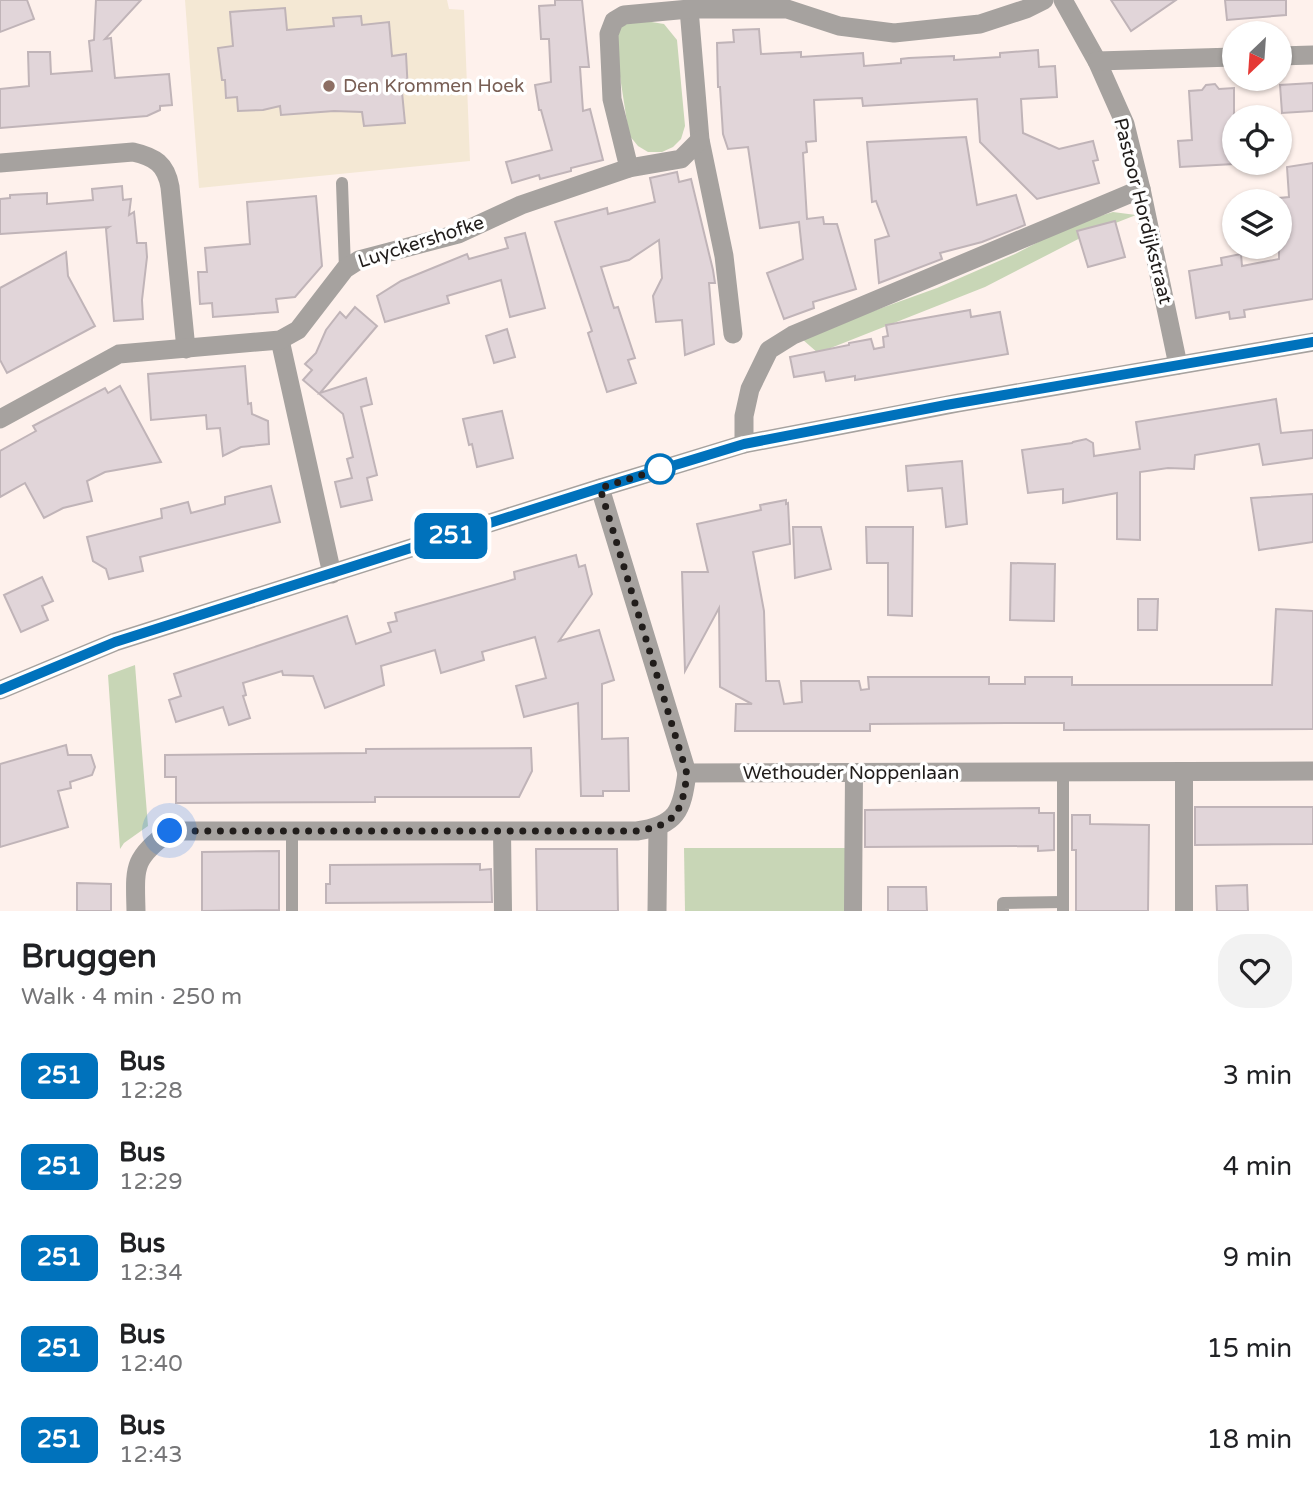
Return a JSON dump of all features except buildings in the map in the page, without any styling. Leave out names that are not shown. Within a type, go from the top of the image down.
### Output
[{"type":"street","points":[[629,168],[611,99],[609,34],[614,21],[624,15],[689,9],[787,9],[839,26],[894,33],[980,24],[1026,9],[1044,0]]},
{"type":"street","name":"Pastoor Hordijkstraat","points":[[1063,0],[1097,61],[1125,124],[1178,365]]},
{"type":"street","points":[[689,9],[700,140],[724,256],[733,334]]},
{"type":"street","points":[[1292,55],[1313,54]]},
{"type":"street","points":[[1097,61],[1222,57]]},
{"type":"street","name":"Luyckershofke","points":[[280,340],[298,330],[345,269],[359,260],[458,234],[521,205],[629,168],[681,159],[700,140]]},
{"type":"street","points":[[0,163],[133,152],[159,162],[168,174],[170,187],[186,349]]},
{"type":"street","points":[[744,444],[744,416],[750,389],[769,351],[793,335],[1141,189]]},
{"type":"street","points":[[0,419],[119,354],[280,340],[332,573]]},
{"type":"street","points":[[0,690],[99,648],[744,444],[946,405],[1313,341]]},
{"type":"street","points":[[136,911],[135,872],[139,860],[156,841],[170,831],[637,831],[658,828],[675,817],[684,796],[687,774],[600,488]]},
{"type":"street","points":[[1184,771],[1184,911]]},
{"type":"street","name":"Wethouder Noppenlaan","points":[[687,774],[1313,771]]},
{"type":"street","points":[[853,911],[854,774]]},
{"type":"street","points":[[657,911],[658,828]]},
{"type":"street","points":[[502,831],[503,911]]},
{"type":"lane","points":[[342,183],[345,269]]},
{"type":"lane","points":[[1003,911],[1003,903],[1063,907],[1063,773]]},
{"type":"lane","points":[[292,831],[292,911]]},
{"type":"shaded area","name":"Den Krommen Hoek","points":[[185,0],[447,0],[449,9],[464,10],[470,161],[199,188]]},
{"type":"green space","points":[[633,19],[664,24],[677,40],[685,126],[681,139],[662,152],[648,152],[638,146],[629,135],[616,34],[620,25]]},
{"type":"green space","points":[[1113,212],[1136,215],[1090,233],[985,287],[818,353],[802,339],[937,288],[1015,254],[1073,224]]},
{"type":"green space","points":[[135,665],[148,826],[120,849],[108,675]]},
{"type":"green space","points":[[684,848],[848,848],[848,911],[685,911]]},
{"type":"bus line","name":"251","points":[[0,690],[115,642],[744,444],[946,405],[1313,342]]},
{"type":"place","name":"Den Krommen Hoek","points":[[329,86]]},
{"type":"route","points":[[170,831],[637,831],[658,828],[675,817],[684,796],[687,774],[600,488],[660,469]]}]
